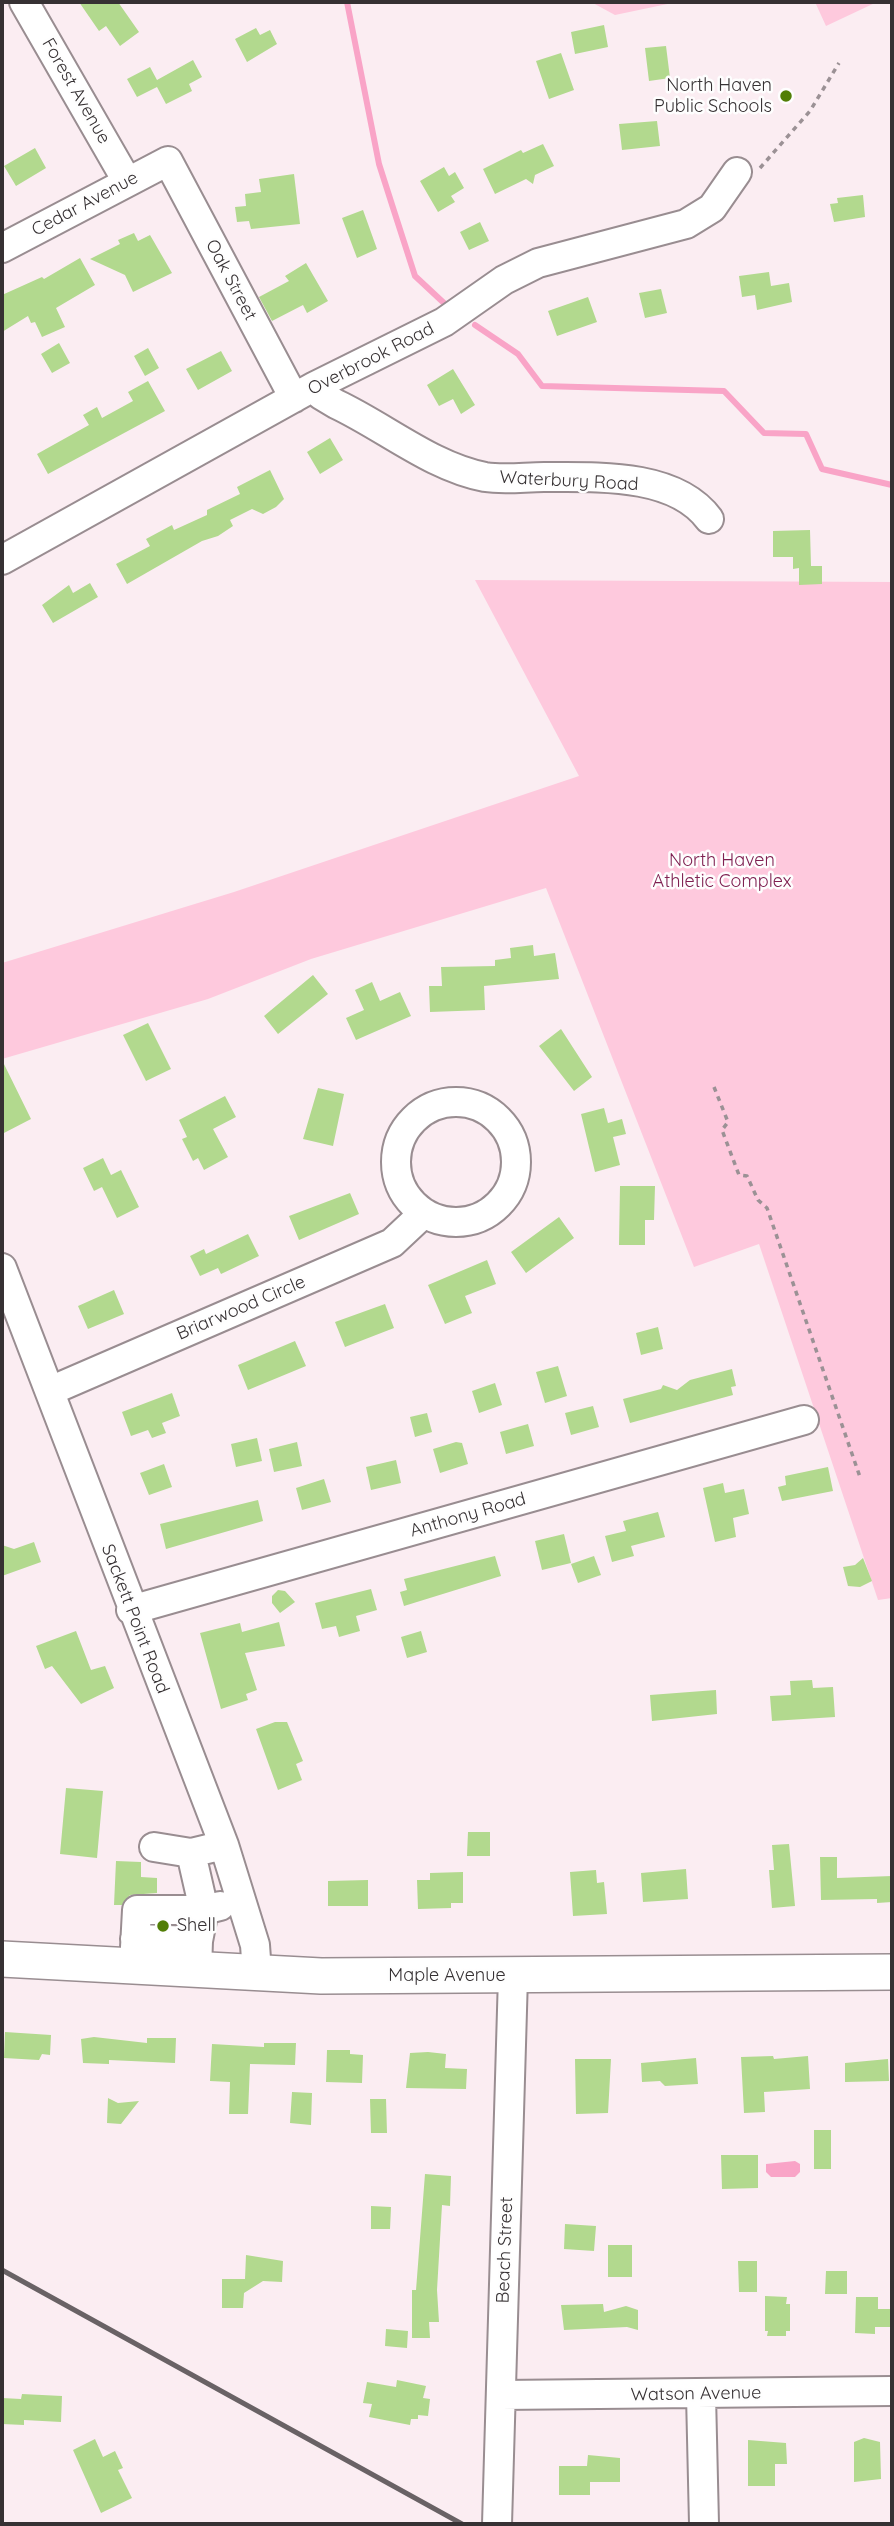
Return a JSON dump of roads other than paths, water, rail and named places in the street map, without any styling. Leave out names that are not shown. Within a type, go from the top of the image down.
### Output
[{"type":"main road","name":"Maple Avenue","points":[[2,1959],[135,1953],[198,1956],[257,1973],[513,1976],[892,1972]]},
{"type":"street","name":"Forest Avenue","points":[[24,2],[127,181]]},
{"type":"street","name":"Cedar Avenue","points":[[2,248],[168,161]]},
{"type":"street","name":"Oak Street","points":[[168,161],[304,392]]},
{"type":"street","name":"Overbrook Road","points":[[2,560],[304,392],[444,322],[504,281],[538,263],[686,224],[712,208],[747,172]]},
{"type":"street","name":"Waterbury Road","points":[[304,392],[321,395],[456,467],[486,477],[585,478],[653,485],[688,497],[709,519]]},
{"type":"street","points":[[465,1102],[485,1109],[500,1120],[510,1136],[516,1154],[515,1174],[509,1192],[497,1207],[481,1217],[463,1222],[443,1221],[424,1213],[410,1201],[400,1183],[396,1163],[399,1142],[410,1124],[425,1110],[444,1103],[465,1102]]},
{"type":"street","name":"Briarwood Circle","points":[[50,1391],[392,1244],[424,1213]]},
{"type":"street","name":"Sackett Point Road","points":[[2,1268],[223,1845],[255,1945],[257,1973]]},
{"type":"street","name":"Anthony Road","points":[[131,1610],[804,1420]]},
{"type":"street","points":[[154,1847],[191,1853],[223,1845]]},
{"type":"street","points":[[191,1853],[204,1910],[198,1956]]},
{"type":"street","points":[[135,1953],[137,1909],[204,1910],[242,1900]]},
{"type":"street","name":"Beach Street","points":[[498,2524],[513,1976]]},
{"type":"street","name":"Watson Avenue","points":[[501,2395],[892,2391]]},
{"type":"street","points":[[701,2395],[704,2524]]},
{"type":"waterway","points":[[347,2],[379,164],[415,276],[445,304]]},
{"type":"waterway","points":[[475,325],[518,354],[542,386],[724,391],[764,433],[806,434],[822,469],[892,485]]},
{"type":"railway","points":[[2,2270],[462,2524]]},
{"type":"place","name":"North Haven Public Schools","points":[[786,96]]},
{"type":"place","name":"Shell","points":[[163,1926]]},
{"type":"park label","name":"North Haven Athletic Complex","points":[[722,871]]}]
